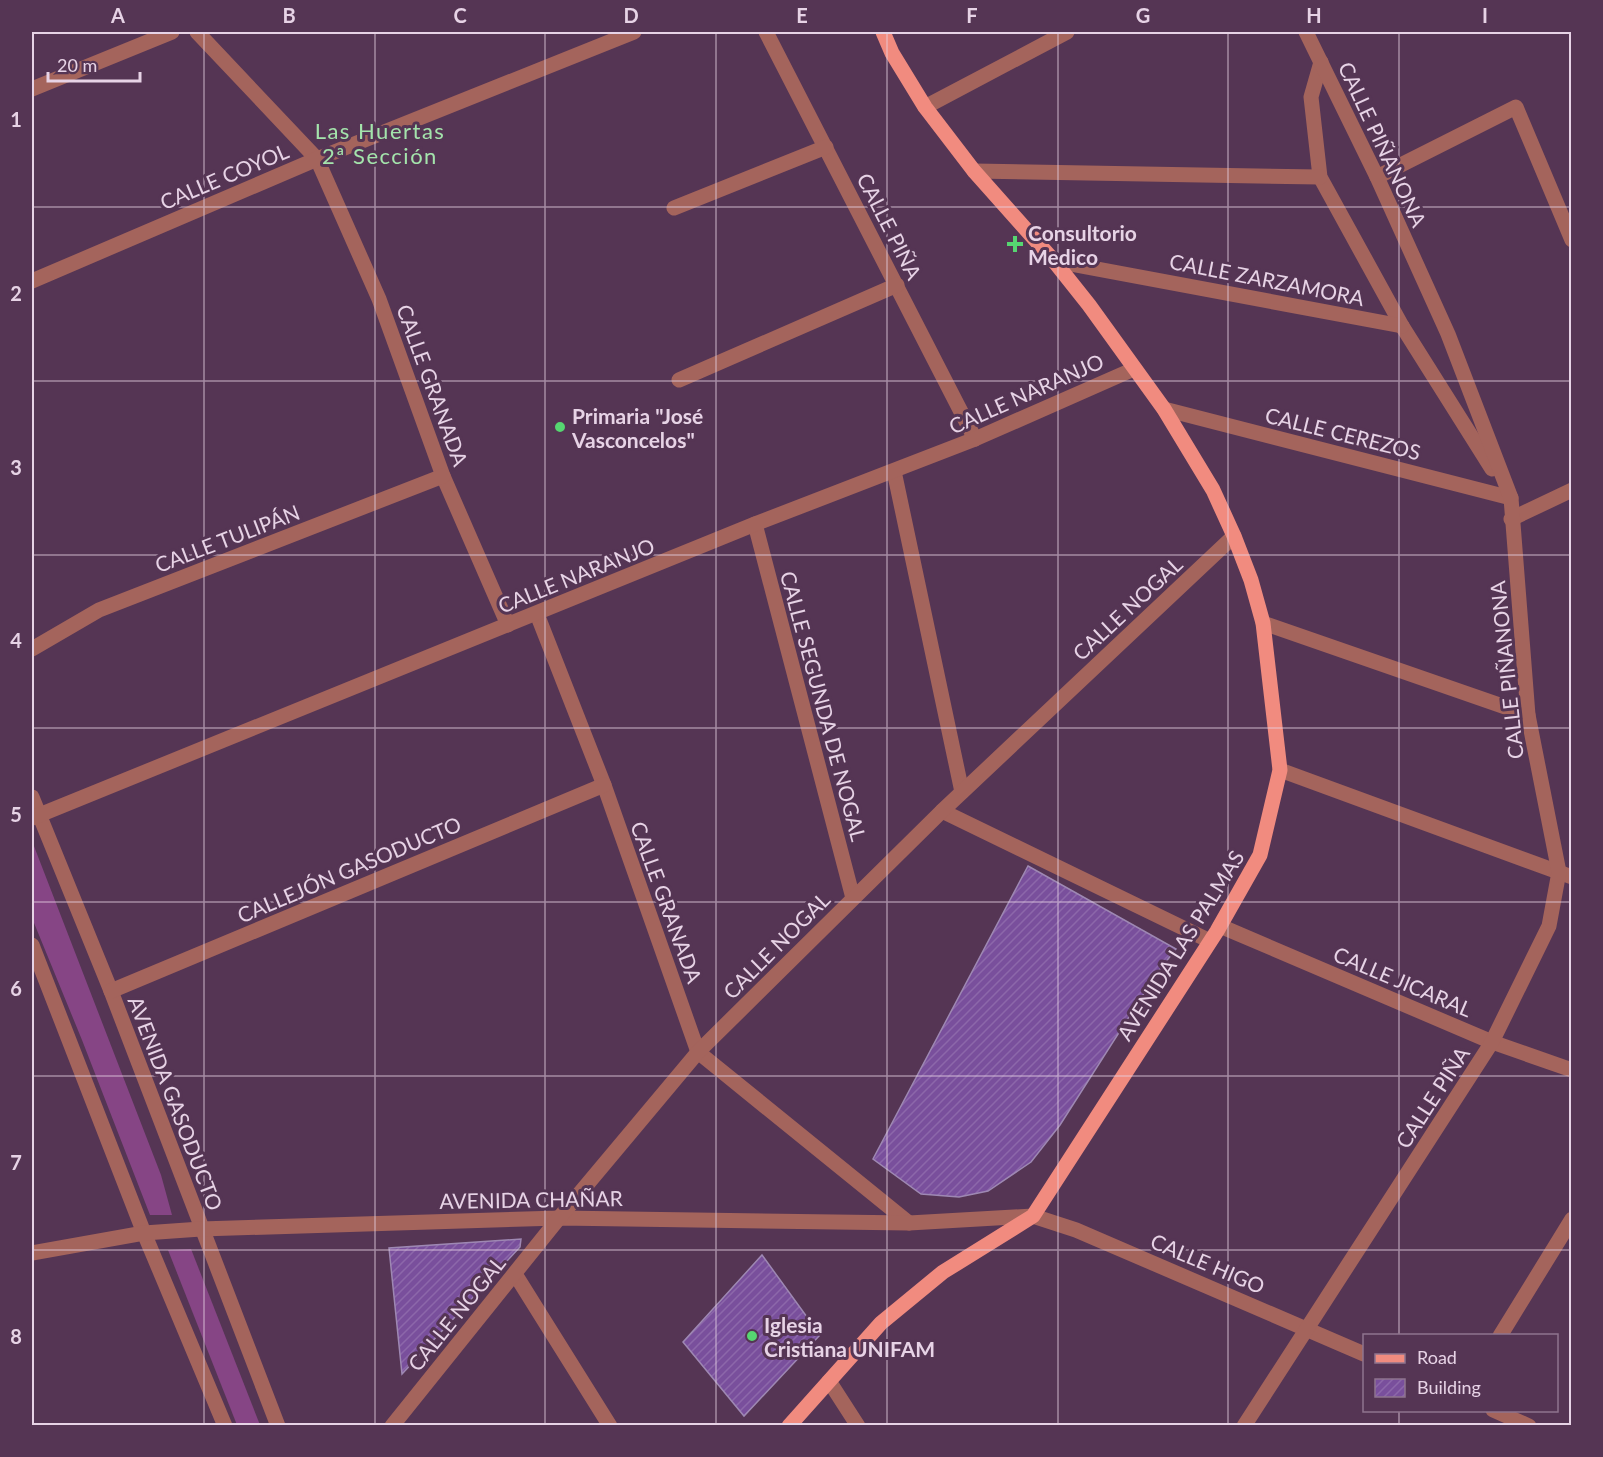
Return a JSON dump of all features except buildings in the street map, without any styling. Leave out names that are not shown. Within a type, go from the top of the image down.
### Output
[{"type":"main road","name":"AVENIDA LAS PALMAS","points":[[789,1425],[881,1323],[943,1272],[1033,1216],[1220,926],[1260,855],[1280,770],[1263,623],[1251,580],[1213,490],[1164,409],[1089,305],[1054,261],[974,171],[925,107],[892,53],[883,32]]},
{"type":"street","points":[[32,89],[172,32]]},
{"type":"street","name":"CALLE GRANADA","points":[[197,32],[317,159],[379,299],[443,476],[508,625]]},
{"type":"street","name":"CALLE COYOL","points":[[32,281],[317,159],[634,32]]},
{"type":"street","name":"CALLE PIÑA","points":[[766,32],[975,439]]},
{"type":"street","points":[[925,107],[1067,32]]},
{"type":"street","points":[[1306,32],[1322,62]]},
{"type":"street","name":"CALLE PIÑANONA","points":[[1322,62],[1311,97],[1320,177],[1402,326],[1511,498]]},
{"type":"street","name":"CALLE PIÑANONA","points":[[1322,62],[1448,334],[1511,498],[1528,715],[1565,875]]},
{"type":"street","points":[[1377,177],[1516,107],[1572,240]]},
{"type":"street","points":[[674,208],[826,147]]},
{"type":"street","points":[[974,171],[1320,177]]},
{"type":"street","name":"CALLE ZARZAMORA","points":[[1054,261],[1402,326]]},
{"type":"street","points":[[679,380],[897,285]]},
{"type":"street","name":"CALLE NARANJO","points":[[35,816],[755,524],[975,439],[1134,369]]},
{"type":"street","name":"CALLE CEREZOS","points":[[1164,409],[1511,498]]},
{"type":"street","points":[[894,471],[962,792]]},
{"type":"street","name":"CALLE TULIPÁN","points":[[32,649],[99,610],[443,476]]},
{"type":"street","points":[[1511,519],[1572,490]]},
{"type":"street","name":"CALLE SEGUNDA DE NOGAL","points":[[755,524],[853,898]]},
{"type":"street","name":"CALLE NOGAL","points":[[392,1425],[560,1218],[699,1052],[942,811],[1234,536]]},
{"type":"street","name":"CALLE GRANADA","points":[[537,614],[604,785],[699,1052]]},
{"type":"street","points":[[1263,623],[1528,715]]},
{"type":"street","points":[[1280,770],[1565,875]]},
{"type":"street","name":"CALLEJÓN GASODUCTO","points":[[111,991],[604,785]]},
{"type":"street","name":"AVENIDA GASODUCTO","points":[[32,797],[35,816],[111,991],[278,1425]]},
{"type":"street","points":[[942,811],[1210,941]]},
{"type":"street","name":"CALLE PIÑA","points":[[1244,1425],[1492,1042],[1550,926],[1565,875]]},
{"type":"street","name":"CALLE JICARAL","points":[[1220,926],[1492,1042],[1572,1070]]},
{"type":"street","points":[[32,945],[144,1233],[225,1425]]},
{"type":"street","points":[[699,1052],[909,1223]]},
{"type":"street","name":"AVENIDA CHAÑAR","points":[[32,1253],[144,1233],[201,1229],[560,1218],[909,1223],[1033,1216]]},
{"type":"street","name":"CALLE HIGO","points":[[1033,1216],[1076,1230],[1363,1353]]},
{"type":"street","points":[[1501,1334],[1572,1219]]},
{"type":"street","points":[[515,1274],[610,1425]]},
{"type":"street","points":[[829,1381],[858,1425]]},
{"type":"street","points":[[1498,1412],[1529,1425]]},
{"type":"shaded area","points":[[32,841],[161,1175],[172,1215],[150,1215],[32,918]]},
{"type":"shaded area","points":[[191,1249],[260,1425],[237,1425],[168,1250]]},
{"type":"place","name":"Consultorio Medico","points":[[1015,244]]},
{"type":"place","name":"Primaria \"José Vasconcelos\"","points":[[560,427]]},
{"type":"place","name":"Iglesia Cristiana UNIFAM","points":[[752,1336]]},
{"type":"district","name":"Las Huertas 2ª Sección","points":[[380,142]]}]
